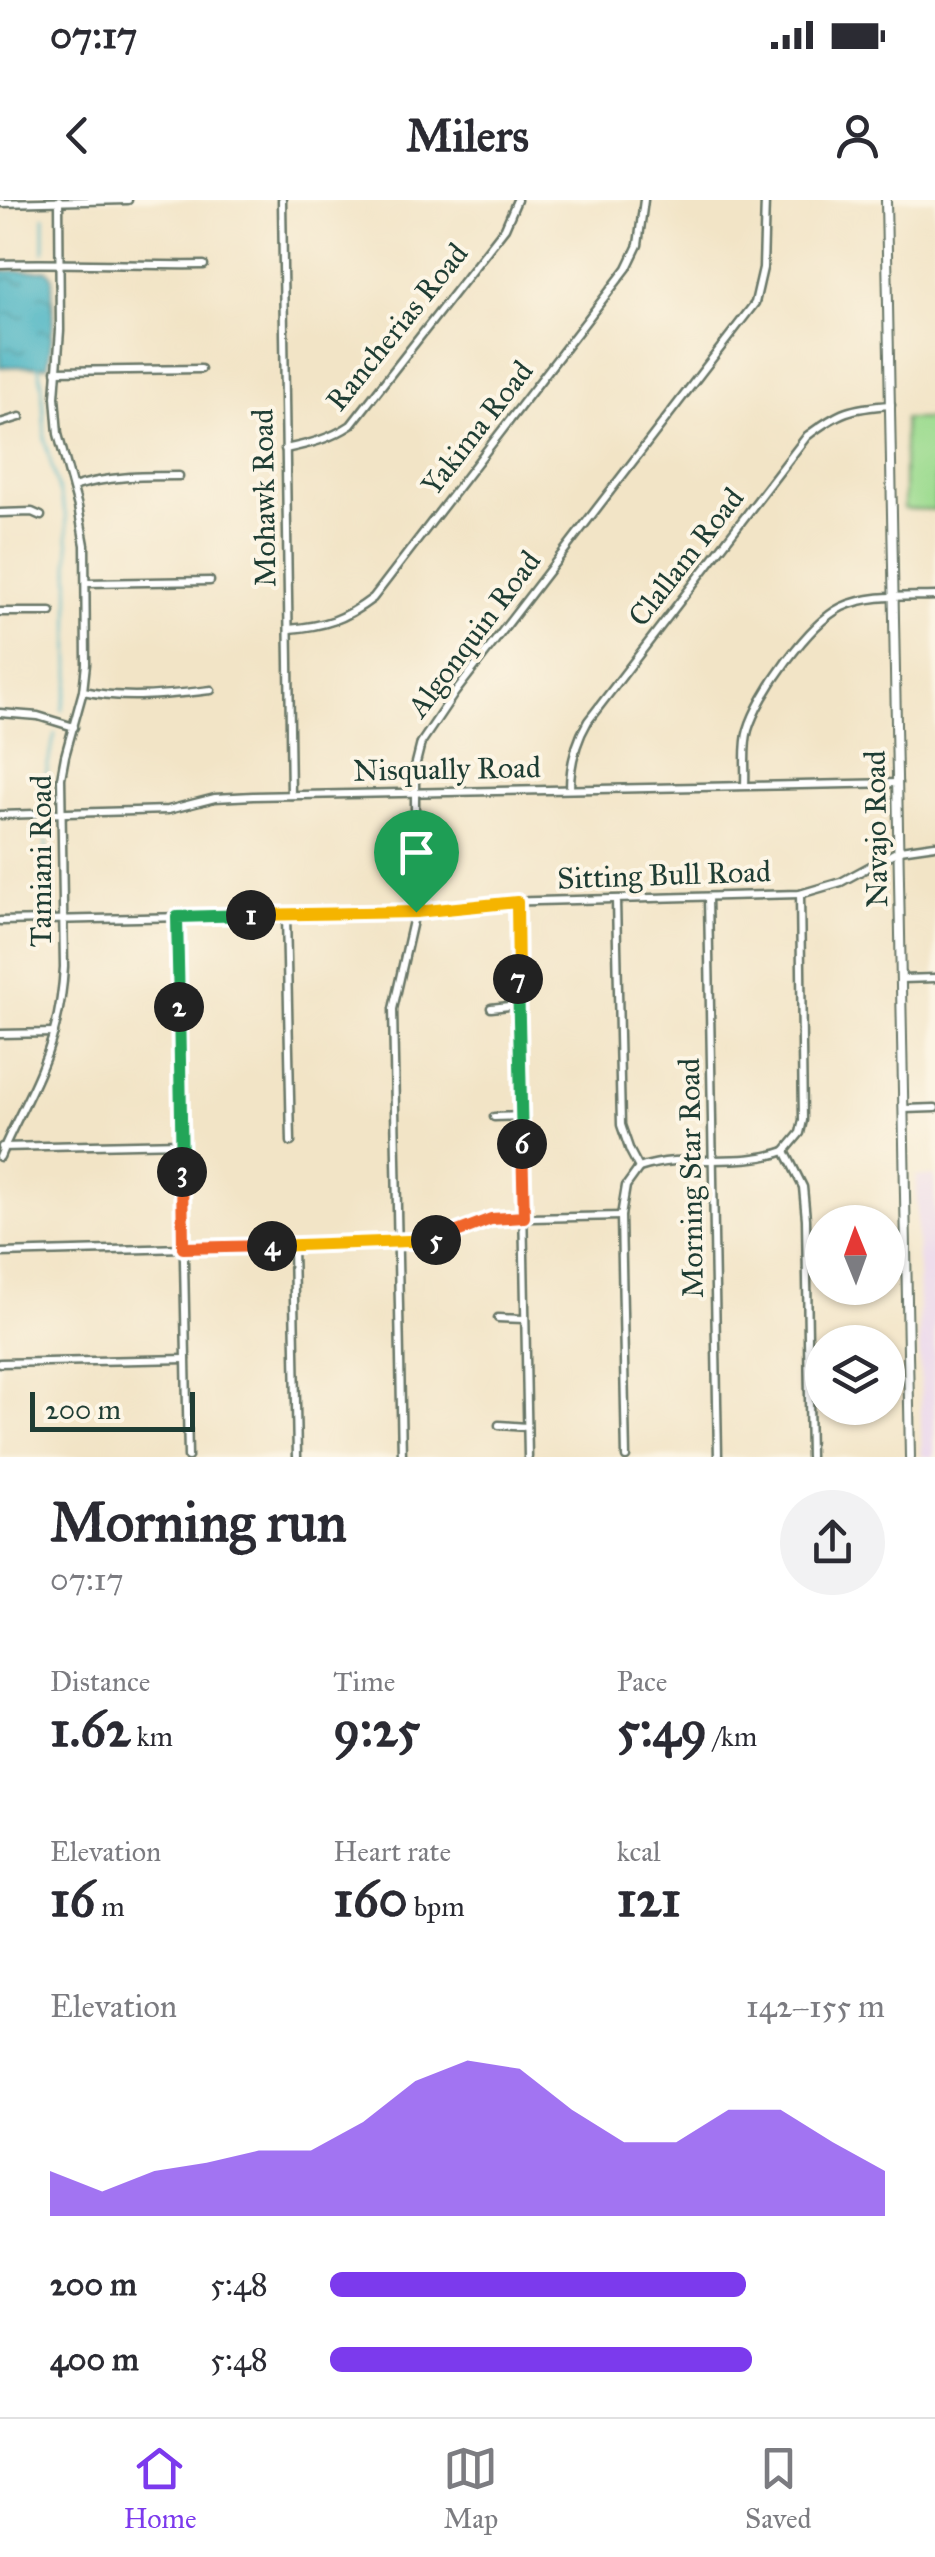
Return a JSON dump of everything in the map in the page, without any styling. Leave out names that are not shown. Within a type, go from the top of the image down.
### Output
[{"type":"main road","name":"Navajo Road","points":[[886,200],[910,1457]]},
{"type":"street","points":[[0,203],[128,200]]},
{"type":"street","name":"Mohawk Road","points":[[282,200],[291,795]]},
{"type":"street","name":"Rancherias Road","points":[[286,449],[318,442],[351,426],[505,228],[517,200]]},
{"type":"street","name":"Yakima Road","points":[[289,629],[340,620],[373,598],[627,268],[638,245],[644,200]]},
{"type":"street","name":"Algonquin Road","points":[[402,1457],[393,1009],[416,912],[414,793],[421,742],[755,303],[763,268],[764,200]]},
{"type":"street","name":"Tamiani Road","points":[[0,1157],[42,1068],[62,995],[61,778],[86,664],[84,544],[58,434],[59,201]]},
{"type":"street","points":[[0,264],[204,264]]},
{"type":"street","points":[[56,371],[201,369]]},
{"type":"street","name":"Clallam Road","points":[[570,789],[573,755],[588,721],[807,436],[830,418],[857,407],[890,405]]},
{"type":"street","points":[[0,423],[20,417]]},
{"type":"street","points":[[72,487],[121,476],[179,476]]},
{"type":"street","points":[[0,513],[32,512],[41,516]]},
{"type":"street","points":[[86,583],[210,582]]},
{"type":"street","points":[[746,784],[747,731],[768,686],[807,636],[838,608],[868,599],[935,596]]},
{"type":"street","points":[[0,612],[51,612]]},
{"type":"street","points":[[83,691],[154,697],[211,690]]},
{"type":"street","points":[[0,713],[38,716],[74,728]]},
{"type":"street","name":"Nisqually Road","points":[[0,815],[168,810],[215,798],[291,795],[898,783]]},
{"type":"street","points":[[900,850],[935,845]]},
{"type":"street","name":"Sitting Bull Road","points":[[0,921],[416,912],[517,902],[800,894],[852,877],[900,850]]},
{"type":"street","points":[[626,1457],[621,1216],[626,1186],[639,1168],[660,1161],[758,1159],[785,1151],[800,1133],[800,894]]},
{"type":"street","name":"Morning Star Road","points":[[708,898],[718,1457]]},
{"type":"street","points":[[616,900],[620,1125],[639,1168]]},
{"type":"street","points":[[517,902],[528,1457]]},
{"type":"street","points":[[286,914],[291,1142]]},
{"type":"street","points":[[177,917],[188,1457]]},
{"type":"street","points":[[902,979],[935,978]]},
{"type":"street","points":[[491,1008],[518,1006]]},
{"type":"street","points":[[0,1034],[54,1033]]},
{"type":"street","points":[[904,1109],[935,1108]]},
{"type":"street","points":[[494,1117],[521,1116]]},
{"type":"street","points":[[2,1147],[181,1142]]},
{"type":"street","points":[[785,1151],[803,1187],[806,1220],[810,1457]]},
{"type":"street","points":[[0,1252],[438,1240],[491,1219],[621,1216]]},
{"type":"street","points":[[293,1245],[297,1457]]},
{"type":"street","points":[[498,1318],[524,1319]]},
{"type":"street","points":[[0,1363],[186,1358]]},
{"type":"street","points":[[499,1425],[527,1427]]},
{"type":"shaded area","points":[[916,1176],[935,1176],[935,1457],[922,1457]]},
{"type":"green space","points":[[904,419],[935,419],[935,510],[904,509]]},
{"type":"water","points":[[47,270],[52,276],[53,325],[48,366],[0,367],[0,271]]},
{"type":"waterway","points":[[44,217],[44,252]]},
{"type":"waterway","points":[[38,365],[45,442],[66,516],[69,549],[70,679],[62,710]]},
{"type":"waterway","points":[[45,800],[55,734]]},
{"type":"waterway","points":[[46,824],[47,859]]},
{"type":"route","points":[[517,902],[524,1217],[491,1219],[438,1240],[183,1248],[177,917],[416,912],[517,902]]}]
